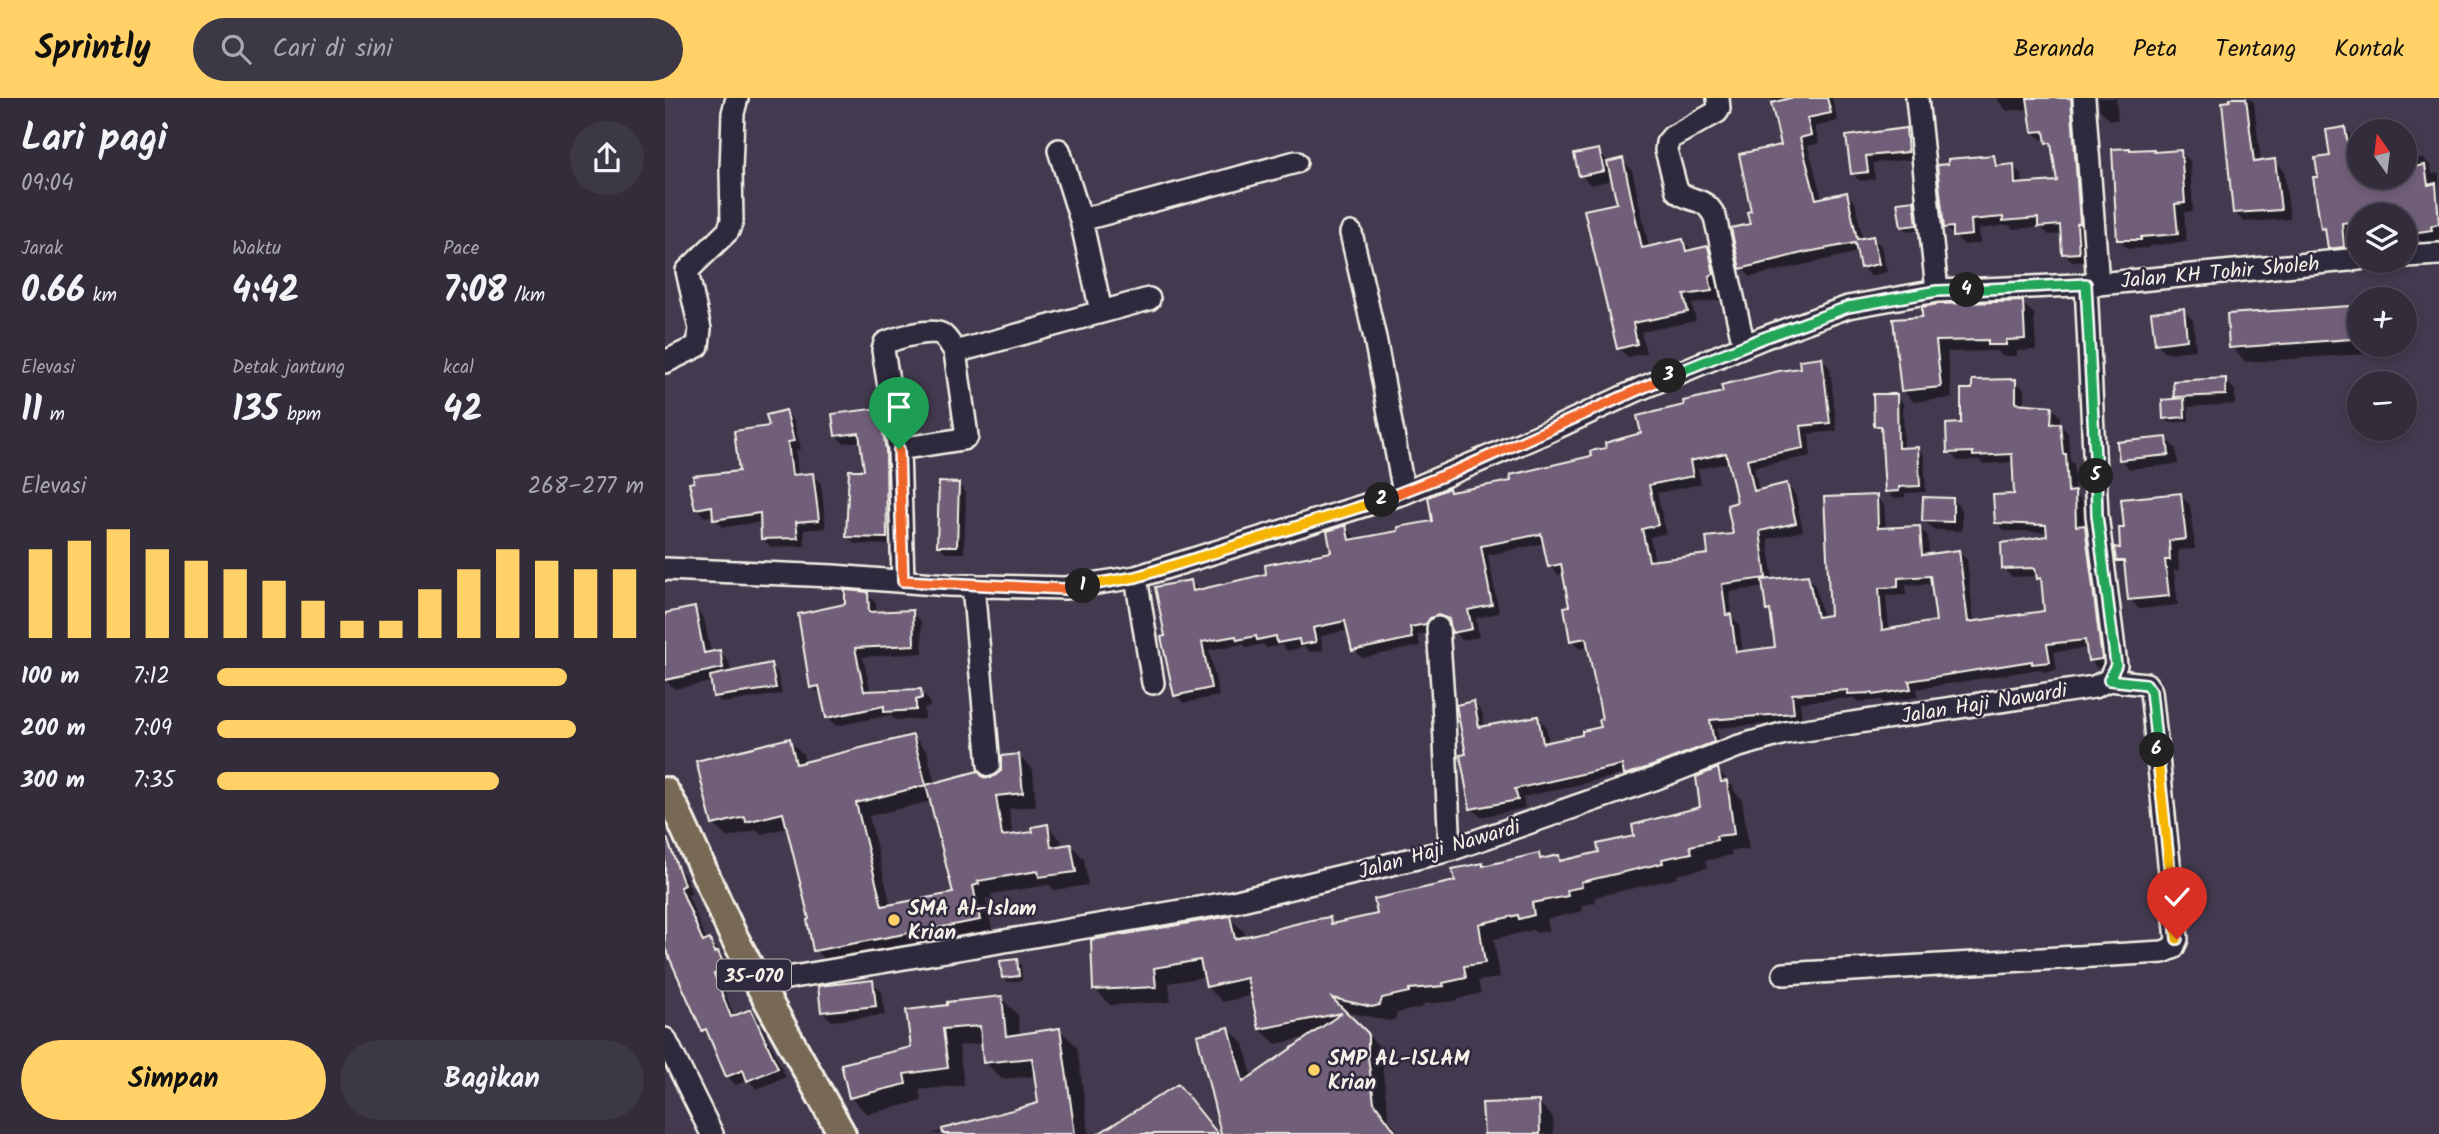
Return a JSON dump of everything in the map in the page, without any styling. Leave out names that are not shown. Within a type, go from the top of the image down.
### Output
[{"type":"main road","name":"35-070","points":[[668,807],[758,983],[842,1134]]},
{"type":"street","points":[[1719,98],[1717,113],[1672,137],[1666,150],[1677,191],[1683,196],[1702,201],[1715,217],[1744,345]]},
{"type":"street","points":[[1917,98],[1937,291]]},
{"type":"street","points":[[1784,974],[2163,952],[2173,948],[2177,939],[2151,691],[2146,684],[2109,680],[2116,665],[2097,515],[2092,284],[2084,98]]},
{"type":"street","points":[[665,362],[698,346],[700,329],[687,271],[728,231],[732,221],[734,113]]},
{"type":"street","points":[[1059,150],[1081,220],[1101,311]]},
{"type":"street","points":[[1081,220],[1296,162]]},
{"type":"street","points":[[1351,233],[1375,338],[1404,493]]},
{"type":"street","points":[[2417,255],[2439,254]]},
{"type":"street","name":"Jalan KH Tohir Sholeh","points":[[665,569],[1065,589],[1136,577],[1404,493],[1744,345],[1848,307],[1937,291],[2092,284],[2347,260]]},
{"type":"street","points":[[955,352],[1149,299]]},
{"type":"street","points":[[899,449],[963,439],[967,436],[955,352],[943,334],[934,331],[894,339],[885,343],[883,350],[899,449],[903,581]]},
{"type":"street","points":[[1136,577],[1153,683]]},
{"type":"street","points":[[974,585],[989,765]]},
{"type":"street","points":[[1438,628],[1450,850]]},
{"type":"street","name":"Jalan Haji Nawardi","points":[[758,983],[1233,902],[1450,850],[1657,778],[1736,747],[1785,733],[2094,687],[2109,680]]},
{"type":"street","points":[[665,784],[668,807]]},
{"type":"street","points":[[666,1043],[712,1134]]},
{"type":"building","points":[[1790,98],[1827,98],[1831,113],[1807,118],[1811,135],[1800,138],[1816,199],[1847,192],[1857,239],[1873,236],[1879,264],[1860,268],[1855,243],[1740,269],[1731,228],[1750,224],[1747,212],[1751,211],[1739,154],[1781,145],[1771,103]]},
{"type":"building","points":[[2027,98],[2071,98],[2080,223],[2077,224],[2079,253],[2062,254],[2060,225],[2038,227],[2038,218],[1971,220],[1972,235],[1953,237],[1953,227],[1944,228],[1937,165],[1948,164],[1948,159],[1994,155],[1996,166],[2014,164],[2015,184],[2057,181],[2051,143],[2046,143],[2044,131],[2032,132]]},
{"type":"building","points":[[2230,98],[2246,98],[2254,162],[2275,159],[2281,210],[2233,213],[2222,102],[2230,101]]},
{"type":"building","points":[[2345,127],[2347,189],[2417,189],[2417,166],[2425,165],[2428,185],[2436,183],[2439,224],[2431,226],[2432,230],[2417,232],[2417,203],[2347,203],[2347,222],[2342,223],[2344,247],[2328,249],[2325,228],[2321,229],[2313,177],[2318,177],[2315,158],[2330,156],[2326,130]]},
{"type":"building","points":[[1906,128],[1908,152],[1866,156],[1868,172],[1851,174],[1846,136]]},
{"type":"building","points":[[1599,149],[1604,171],[1579,176],[1574,154]]},
{"type":"building","points":[[2112,149],[2154,149],[2154,152],[2181,150],[2185,203],[2175,204],[2178,234],[2141,237],[2141,240],[2117,240]]},
{"type":"building","points":[[1623,158],[1642,248],[1683,239],[1686,251],[1708,246],[1714,274],[1709,276],[1712,291],[1684,295],[1688,312],[1633,323],[1637,344],[1617,349],[1584,210],[1617,203],[1607,162]]},
{"type":"building","points":[[1914,200],[1917,225],[1901,227],[1897,202]]},
{"type":"building","points":[[2023,301],[2025,339],[2006,340],[2006,345],[1988,345],[1988,340],[1936,341],[1941,387],[1901,391],[1893,319],[1922,317],[1922,307],[1938,304]]},
{"type":"building","points":[[2347,306],[2347,339],[2229,348],[2227,314]]},
{"type":"building","points":[[2184,308],[2187,340],[2155,344],[2151,312]]},
{"type":"building","points":[[1822,357],[1830,423],[1801,426],[1804,448],[1747,459],[1754,491],[1787,483],[1796,523],[1760,531],[1766,578],[1722,584],[1726,615],[1731,614],[1736,652],[1775,647],[1770,610],[1766,611],[1762,580],[1808,575],[1817,617],[1830,615],[1824,497],[1877,495],[1878,528],[1920,526],[1922,555],[1959,550],[1968,622],[2044,611],[2041,578],[2037,579],[2035,568],[2002,569],[2001,543],[2047,536],[2046,525],[1995,523],[1993,495],[2014,494],[2012,454],[1973,456],[1973,452],[1947,453],[1946,424],[1961,423],[1961,389],[1972,389],[1972,380],[2016,379],[2016,403],[2052,406],[2051,424],[2060,423],[2063,454],[2066,454],[2068,492],[2075,491],[2076,526],[2085,525],[2102,659],[2088,661],[2085,640],[2047,644],[2050,662],[2032,664],[2032,661],[1909,681],[1911,689],[1873,695],[1848,694],[1848,690],[1792,694],[1794,713],[1710,720],[1714,742],[1652,766],[1624,775],[1622,765],[1515,789],[1518,800],[1470,809],[1460,755],[1466,754],[1456,705],[1474,701],[1479,727],[1538,716],[1543,743],[1582,735],[1582,731],[1601,727],[1599,720],[1602,719],[1586,638],[1570,641],[1564,607],[1569,606],[1561,564],[1548,567],[1541,534],[1481,546],[1492,605],[1468,610],[1472,629],[1452,633],[1449,619],[1438,615],[1430,618],[1426,624],[1410,627],[1412,638],[1352,651],[1345,621],[1313,628],[1316,642],[1300,645],[1299,639],[1277,643],[1276,636],[1237,640],[1236,636],[1202,642],[1211,688],[1174,696],[1161,637],[1165,636],[1155,587],[1191,580],[1193,591],[1266,574],[1265,565],[1331,552],[1327,531],[1346,525],[1349,540],[1398,531],[1398,527],[1432,521],[1428,497],[1449,488],[1450,492],[1511,481],[1510,475],[1591,456],[1590,451],[1606,448],[1605,443],[1641,433],[1637,416],[1723,392],[1721,385],[1800,368],[1799,360]],"holes":[[[1726,453],[1737,502],[1727,505],[1733,534],[1706,537],[1708,554],[1649,561],[1642,529],[1658,525],[1649,485],[1693,476],[1690,461]],[[1930,576],[1936,621],[1882,630],[1879,588],[1898,587],[1898,578]]]},
{"type":"building","points":[[2226,378],[2226,395],[2174,397],[2173,381]]},
{"type":"building","points":[[1873,394],[1897,394],[1898,448],[1918,447],[1920,486],[1899,487],[1899,491],[1885,492],[1881,426],[1874,426]]},
{"type":"building","points":[[2184,398],[2185,417],[2163,419],[2162,400]]},
{"type":"building","points":[[879,408],[886,450],[887,538],[846,537],[849,470],[864,470],[859,433],[835,436],[832,414]]},
{"type":"building","points":[[786,410],[794,441],[788,442],[792,475],[813,473],[819,520],[796,522],[798,538],[761,539],[760,513],[713,520],[712,506],[695,509],[689,483],[694,482],[693,476],[739,471],[734,431],[769,426],[766,415]]},
{"type":"building","points":[[2167,437],[2169,455],[2119,460],[2117,442]]},
{"type":"building","points":[[939,482],[959,483],[957,546],[937,546]]},
{"type":"building","points":[[2181,493],[2186,539],[2169,541],[2170,560],[2165,560],[2169,596],[2128,600],[2124,561],[2116,561],[2114,547],[2120,548],[2119,528],[2124,528],[2121,499]]},
{"type":"building","points":[[1923,497],[1953,498],[1953,522],[1922,521]]},
{"type":"building","points":[[845,590],[868,592],[869,612],[913,610],[914,645],[855,648],[864,691],[921,689],[922,698],[916,700],[916,710],[884,712],[884,706],[826,718],[819,686],[810,688],[798,614],[845,604]]},
{"type":"building","points":[[695,607],[704,653],[720,650],[723,668],[665,680],[665,613]]},
{"type":"building","points":[[771,663],[776,688],[713,697],[710,676]]},
{"type":"building","points":[[913,735],[926,785],[978,771],[983,777],[991,778],[1001,771],[1001,756],[1019,754],[1023,793],[996,796],[1002,836],[1033,832],[1032,827],[1048,824],[1051,847],[1071,844],[1076,872],[1039,877],[1038,871],[978,881],[979,884],[973,886],[980,920],[813,951],[807,920],[809,919],[783,813],[746,822],[745,817],[712,825],[696,761],[790,738],[796,764]],"holes":[[[926,785],[953,893],[882,906],[856,803]]]},
{"type":"building","points":[[1718,768],[1721,782],[1727,781],[1734,834],[1716,836],[1717,840],[1690,846],[1692,853],[1662,859],[1663,863],[1581,882],[1582,887],[1567,890],[1568,896],[1532,903],[1534,915],[1519,919],[1518,915],[1479,924],[1485,963],[1464,966],[1466,978],[1443,983],[1444,986],[1409,989],[1409,992],[1382,998],[1380,1005],[1372,1007],[1332,998],[1368,1033],[1374,1102],[1397,1134],[1221,1134],[1197,1035],[1229,1027],[1243,1082],[1342,1013],[1259,1029],[1247,978],[1206,987],[1200,960],[1154,968],[1156,987],[1093,990],[1091,940],[1230,916],[1235,939],[1311,920],[1330,917],[1331,924],[1377,914],[1374,899],[1455,881],[1452,869],[1483,863],[1483,866],[1539,853],[1540,859],[1559,855],[1560,861],[1599,852],[1597,844],[1634,836],[1632,825],[1700,807],[1696,777]]},
{"type":"building","points":[[665,838],[684,885],[680,887],[703,942],[710,939],[715,953],[718,951],[726,969],[714,974],[731,1017],[751,1009],[778,1068],[747,1081],[743,1070],[726,1077],[706,1029],[702,1031],[665,948]]},
{"type":"building","points":[[1017,959],[1019,976],[1002,978],[1000,961]]},
{"type":"building","points":[[873,980],[876,1006],[821,1012],[818,986]]},
{"type":"building","points":[[1002,996],[1006,1036],[1060,1028],[1075,1134],[943,1134],[942,1129],[1038,1103],[1032,1058],[983,1063],[980,1026],[943,1029],[948,1068],[904,1074],[906,1084],[849,1098],[841,1064],[911,1047],[906,1010]]},
{"type":"building","points":[[1178,1084],[1218,1134],[1098,1134]]},
{"type":"building","points":[[1539,1101],[1540,1134],[1484,1134],[1482,1103]]},
{"type":"place","name":"SMA Al-Islam Krian","points":[[894,920]]},
{"type":"place","name":"SMP AL-ISLAM Krian","points":[[1314,1070]]},
{"type":"route","points":[[899,449],[903,581],[1065,589],[1136,577],[1404,493],[1642,388],[1763,338],[1848,307],[1937,291],[2086,284],[2097,515],[2116,665],[2109,680],[2137,681],[2146,684],[2151,691],[2177,939]]}]
